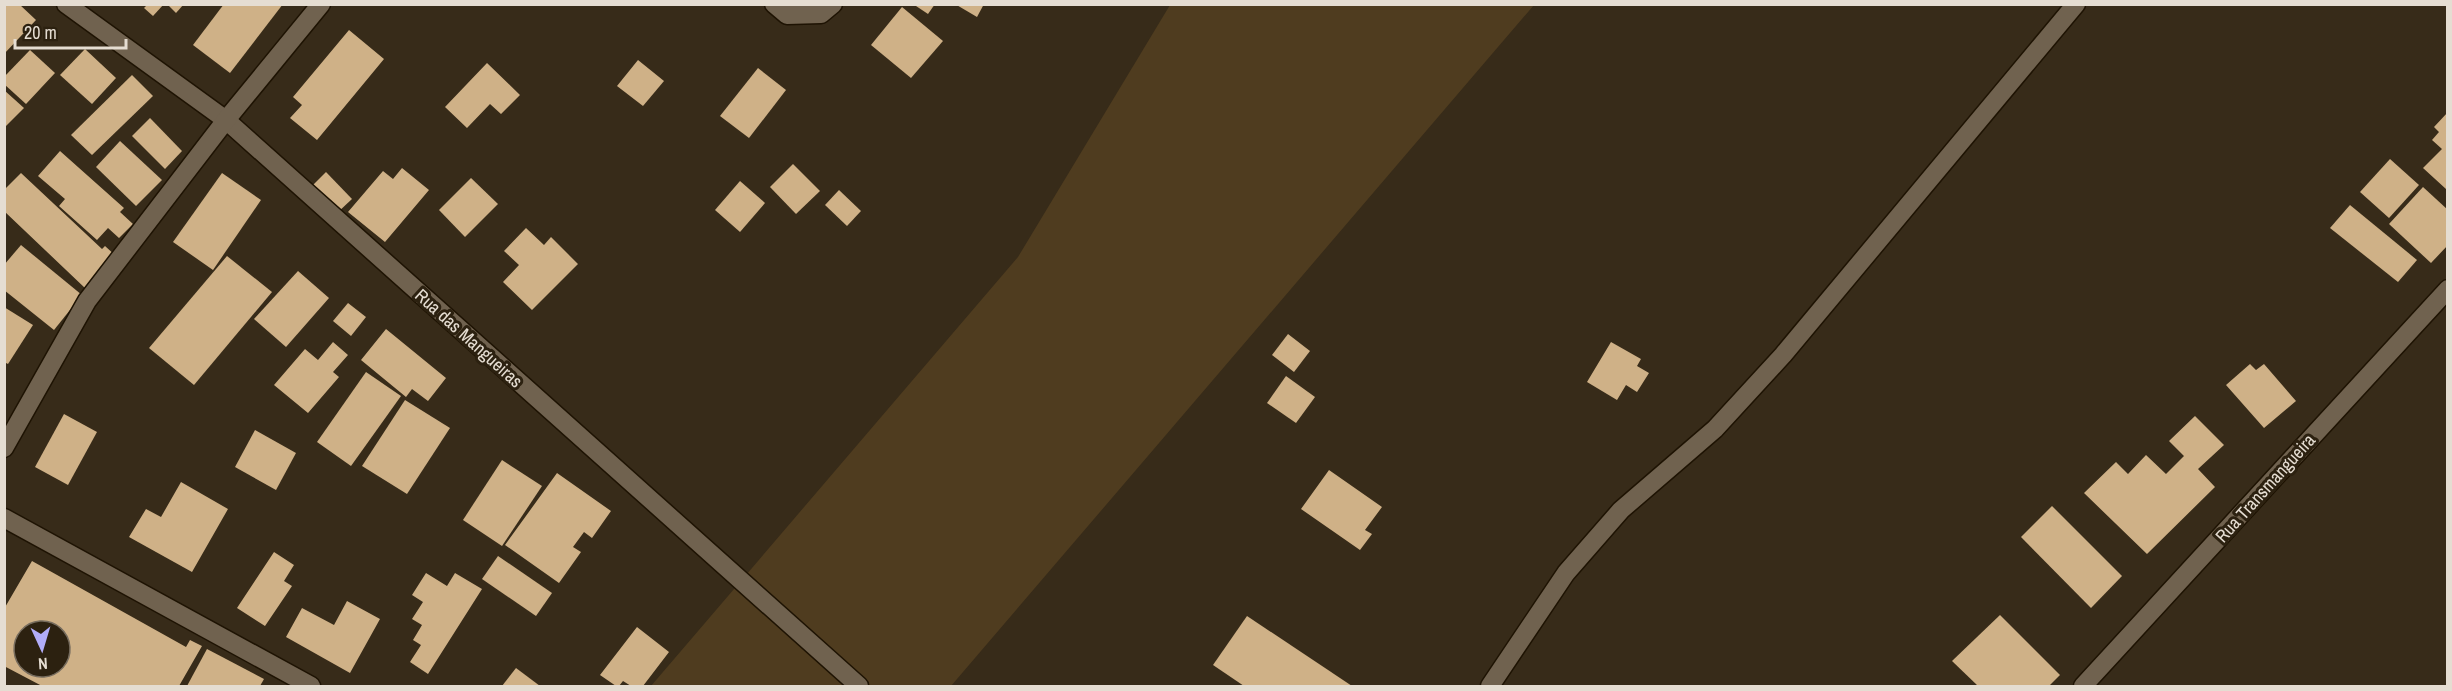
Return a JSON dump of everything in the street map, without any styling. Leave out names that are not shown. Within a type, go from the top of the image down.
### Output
[{"type":"street","name":"Rua das Mangueiras","points":[[66,4],[226,120],[860,687]]},
{"type":"street","points":[[4,448],[87,301],[226,120],[321,4]]},
{"type":"street","points":[[774,4],[787,15],[821,14],[833,4]]},
{"type":"street","points":[[1490,687],[1507,658],[1566,573],[1621,510],[1715,429],[1783,355],[2076,4]]},
{"type":"street","name":"Rua Transmangueira","points":[[2084,687],[2448,289]]},
{"type":"street","points":[[4,518],[311,687]]},
{"type":"shaded area","points":[[1170,5],[1534,5],[951,686],[651,686],[1018,257]]},
{"type":"building","points":[[4,4],[19,4],[36,20],[4,54]]},
{"type":"building","points":[[148,4],[164,4],[153,16],[144,8]]},
{"type":"building","points":[[167,4],[184,4],[176,13]]},
{"type":"building","points":[[224,4],[283,4],[230,73],[193,45]]},
{"type":"building","points":[[913,4],[935,4],[928,14]]},
{"type":"building","points":[[955,4],[984,4],[977,17]]},
{"type":"building","points":[[902,7],[943,41],[911,78],[871,45]]},
{"type":"building","points":[[349,30],[384,59],[317,140],[290,118],[302,105],[293,97]]},
{"type":"building","points":[[85,49],[116,78],[92,104],[60,75]]},
{"type":"building","points":[[30,50],[55,73],[26,104],[4,84],[4,77]]},
{"type":"building","points":[[638,60],[664,81],[643,106],[617,86]]},
{"type":"building","points":[[487,63],[520,95],[501,114],[490,104],[467,128],[445,107]]},
{"type":"building","points":[[758,68],[786,90],[749,138],[720,116]]},
{"type":"building","points":[[132,75],[153,96],[92,155],[71,135]]},
{"type":"building","points":[[4,90],[24,108],[4,128]]},
{"type":"building","points":[[2448,112],[2448,187],[2446,189],[2423,168],[2442,149],[2432,140],[2439,132],[2434,127]]},
{"type":"building","points":[[150,118],[182,151],[165,169],[132,136]]},
{"type":"building","points":[[120,141],[162,180],[136,206],[96,167]]},
{"type":"building","points":[[60,151],[124,208],[120,212],[133,224],[119,238],[108,228],[97,240],[59,206],[65,199],[38,176]]},
{"type":"building","points":[[2390,159],[2419,185],[2389,218],[2360,192]]},
{"type":"building","points":[[793,164],[820,191],[796,214],[770,187]]},
{"type":"building","points":[[402,168],[429,190],[385,242],[348,212],[383,171],[393,179]]},
{"type":"building","points":[[326,172],[352,199],[337,213],[311,187]]},
{"type":"building","points":[[21,173],[102,249],[105,246],[117,257],[86,289],[4,211],[4,190]]},
{"type":"building","points":[[222,173],[261,200],[213,270],[173,242]]},
{"type":"building","points":[[471,178],[498,204],[465,237],[439,210]]},
{"type":"building","points":[[740,181],[765,203],[740,232],[715,210]]},
{"type":"building","points":[[2423,187],[2448,210],[2448,245],[2431,263],[2389,224]]},
{"type":"building","points":[[839,190],[861,211],[847,226],[825,205]]},
{"type":"building","points":[[2350,205],[2417,260],[2398,282],[2330,228]]},
{"type":"building","points":[[526,228],[544,245],[551,237],[578,264],[532,310],[503,282],[519,265],[504,251]]},
{"type":"building","points":[[21,245],[82,295],[54,330],[4,290],[4,265]]},
{"type":"building","points":[[227,256],[272,292],[194,385],[149,348]]},
{"type":"building","points":[[298,271],[329,298],[286,347],[254,319]]},
{"type":"building","points":[[348,303],[366,317],[351,336],[333,321]]},
{"type":"building","points":[[4,307],[33,325],[8,364],[4,362]]},
{"type":"building","points":[[386,329],[446,378],[428,401],[412,389],[406,397],[361,360]]},
{"type":"building","points":[[1288,334],[1310,351],[1294,372],[1272,355]]},
{"type":"building","points":[[333,342],[348,355],[333,372],[339,377],[308,413],[274,385],[305,349],[318,360]]},
{"type":"building","points":[[1611,342],[1641,359],[1637,366],[1649,373],[1637,392],[1626,385],[1617,400],[1587,382]]},
{"type":"building","points":[[2250,364],[2256,370],[2264,364],[2296,401],[2264,428],[2226,385]]},
{"type":"building","points":[[366,372],[401,396],[351,466],[317,442]]},
{"type":"building","points":[[1286,376],[1315,397],[1296,423],[1267,403]]},
{"type":"building","points":[[405,400],[450,428],[407,494],[362,466]]},
{"type":"building","points":[[64,414],[97,432],[68,485],[35,467]]},
{"type":"building","points":[[2195,416],[2224,445],[2198,469],[2215,487],[2147,554],[2084,493],[2116,462],[2128,474],[2146,455],[2166,474],[2184,456],[2169,441]]},
{"type":"building","points":[[255,430],[296,453],[276,490],[235,467]]},
{"type":"building","points":[[502,460],[542,486],[502,546],[463,520]]},
{"type":"building","points":[[1329,470],[1382,507],[1365,530],[1372,534],[1360,550],[1301,509]]},
{"type":"building","points":[[557,473],[611,511],[592,538],[584,532],[573,547],[581,552],[559,583],[505,545]]},
{"type":"building","points":[[181,482],[228,509],[192,572],[129,537],[146,509],[161,517]]},
{"type":"building","points":[[2052,506],[2122,576],[2091,608],[2021,537]]},
{"type":"building","points":[[274,552],[294,565],[284,581],[292,586],[265,626],[237,608]]},
{"type":"building","points":[[498,556],[552,593],[536,616],[482,579]]},
{"type":"building","points":[[32,561],[186,647],[190,640],[202,646],[179,686],[42,686],[29,679],[72,679],[72,619],[12,619],[12,670],[4,666],[4,609]]},
{"type":"building","points":[[426,573],[447,586],[455,573],[482,589],[428,674],[410,662],[421,645],[413,640],[422,625],[412,619],[423,602],[412,595]]},
{"type":"building","points":[[347,601],[380,619],[350,673],[286,637],[302,608],[334,625]]},
{"type":"building","points":[[2000,615],[2060,675],[2049,686],[1978,686],[1952,661]]},
{"type":"building","points":[[1247,616],[1352,686],[1244,686],[1213,665]]},
{"type":"building","points":[[637,627],[669,652],[643,686],[631,686],[623,681],[616,686],[600,675]]},
{"type":"building","points":[[207,649],[264,679],[260,686],[187,686]]},
{"type":"building","points":[[516,668],[540,686],[502,686]]}]
